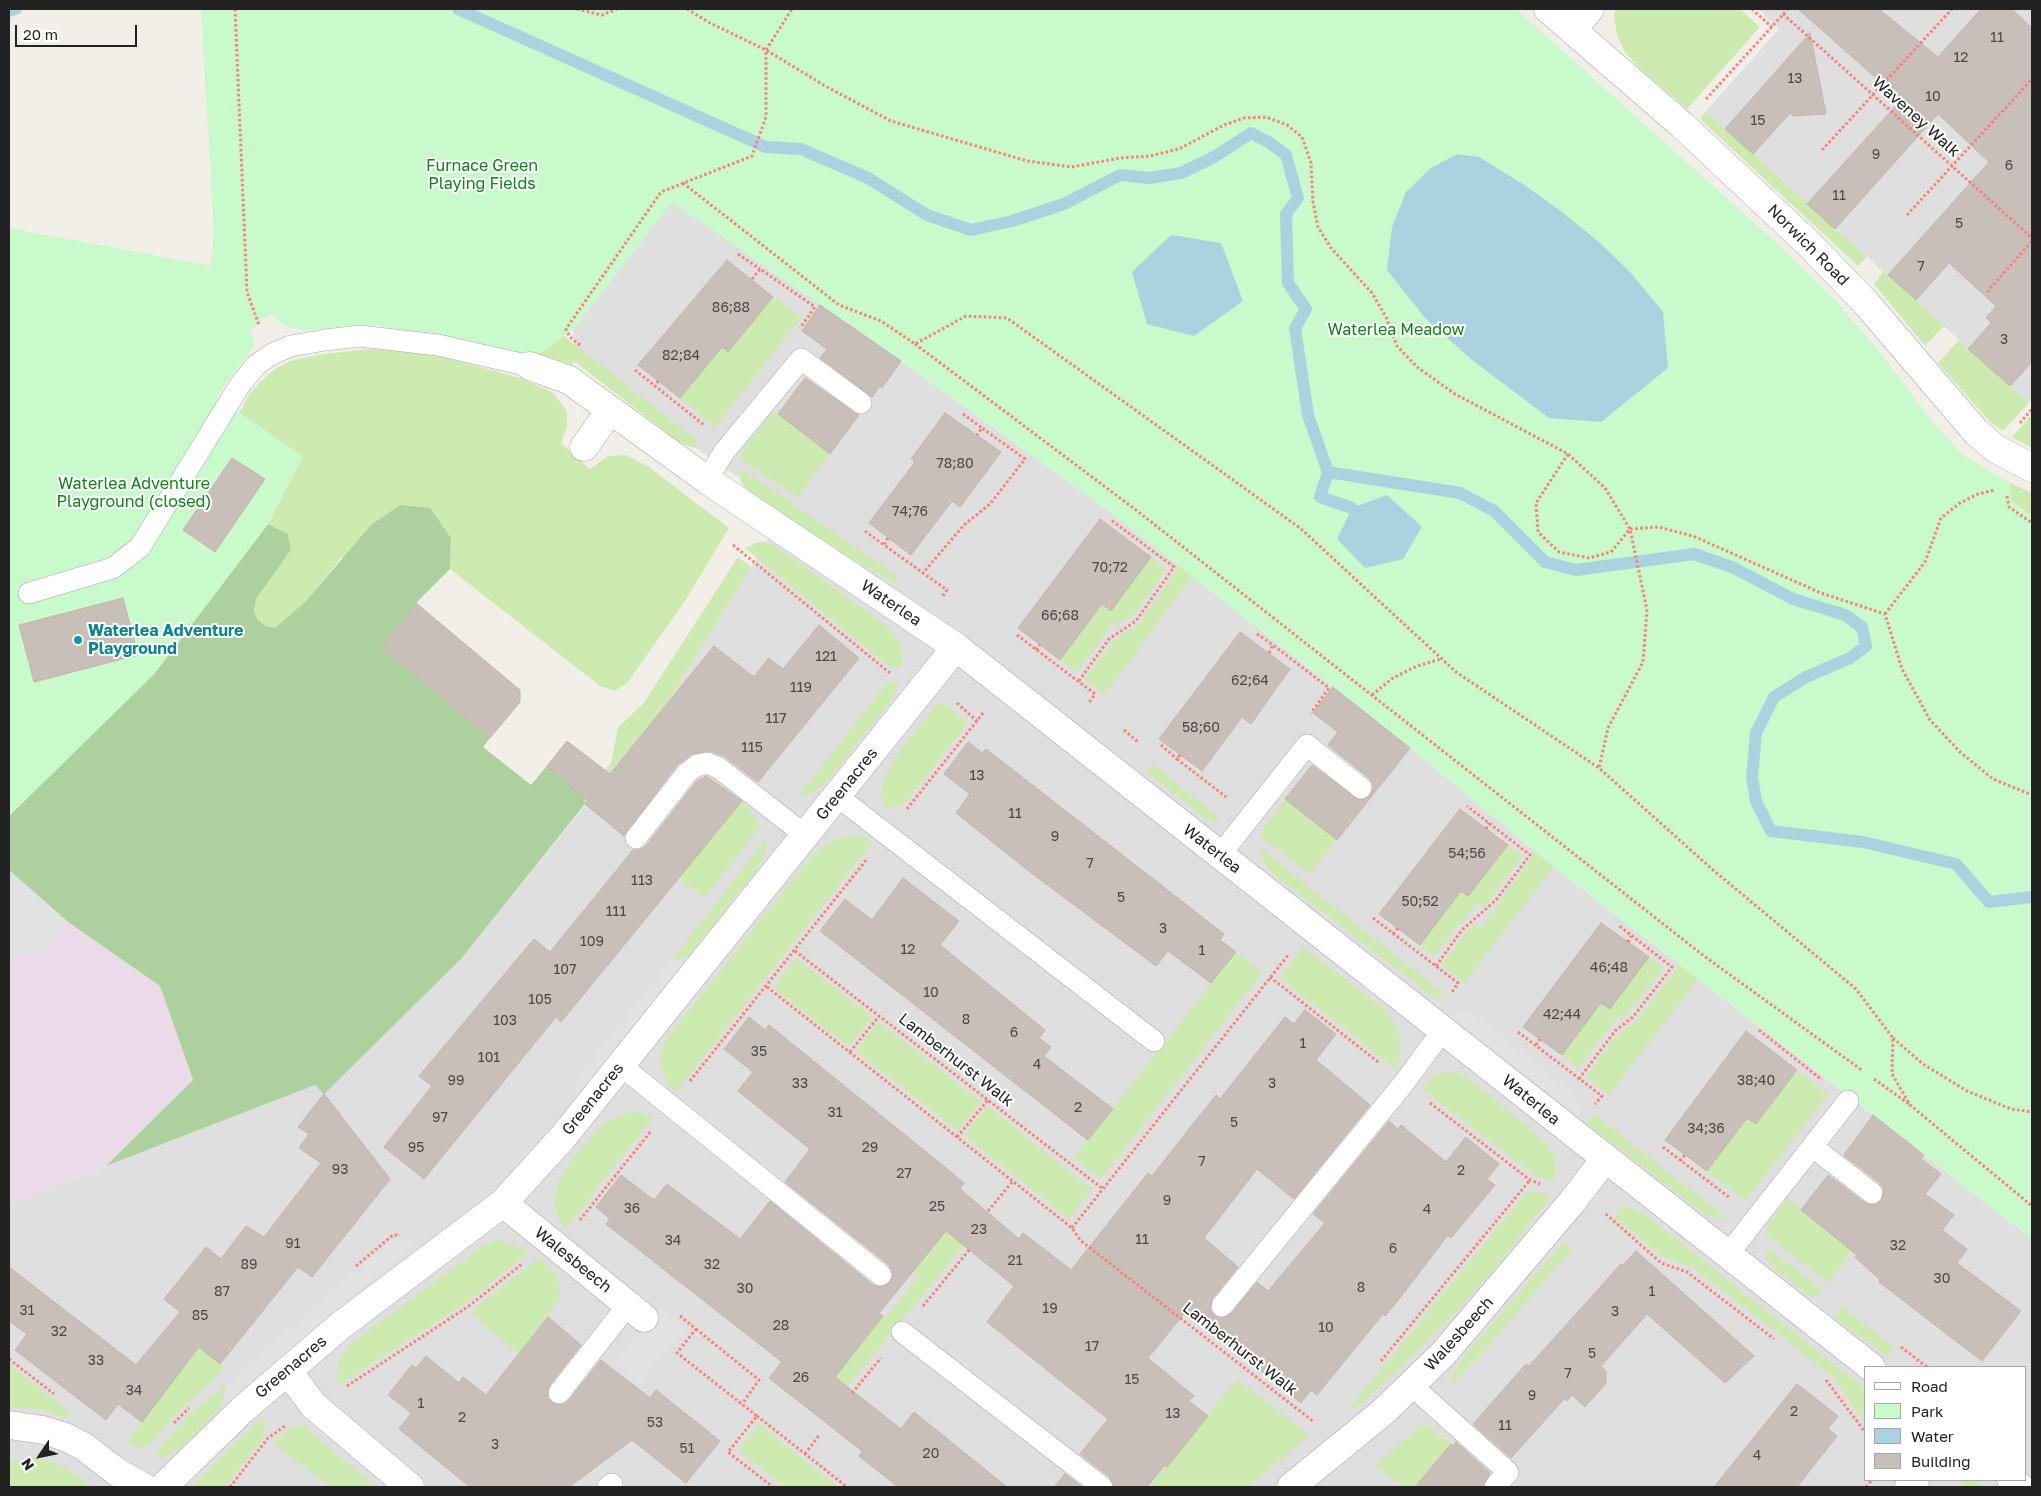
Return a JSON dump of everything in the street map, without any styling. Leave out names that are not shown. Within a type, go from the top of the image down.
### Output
[{"type":"street","name":"Norwich Road","points":[[1548,9],[1682,126],[1836,272],[1976,432],[1996,449],[2032,468]]},
{"type":"street","points":[[1572,30],[1590,9]]},
{"type":"street","name":"Waterlea","points":[[530,366],[569,380],[707,480],[956,647],[1444,1030],[1605,1159],[1729,1253],[1870,1366]]},
{"type":"street","points":[[584,447],[610,411]]},
{"type":"street","name":"Greenacres","points":[[163,1487],[242,1410],[340,1326],[503,1203],[563,1138],[956,647]]},
{"type":"street","name":"Walesbeech","points":[[1292,1487],[1341,1448],[1412,1386],[1469,1325],[1605,1159]]},
{"type":"street","name":"Walesbeech","points":[[503,1203],[636,1311]]},
{"type":"street","points":[[288,1370],[313,1405],[410,1487]]},
{"type":"street","points":[[9,1425],[44,1430],[65,1437],[84,1446],[117,1472],[143,1487]]},
{"type":"lane","points":[[29,593],[113,568],[140,547],[240,385],[256,365],[274,353],[292,346],[360,336],[438,345],[530,366]]},
{"type":"lane","points":[[707,480],[724,452],[801,359],[861,403]]},
{"type":"lane","points":[[1220,855],[1307,745],[1361,788]]},
{"type":"lane","points":[[636,838],[687,774],[696,766],[707,763],[719,768],[805,835]]},
{"type":"lane","points":[[837,796],[1154,1041]]},
{"type":"lane","points":[[1222,1306],[1404,1083],[1444,1030]]},
{"type":"lane","points":[[620,1065],[882,1275]]},
{"type":"lane","points":[[1729,1253],[1848,1101]]},
{"type":"lane","points":[[1812,1147],[1872,1193]]},
{"type":"lane","points":[[559,1393],[636,1311]]},
{"type":"lane","points":[[902,1332],[1102,1487]]},
{"type":"lane","points":[[1412,1386],[1508,1472],[1495,1487]]},
{"type":"path","points":[[234,9],[243,240],[247,292],[255,318],[274,353]]},
{"type":"path","points":[[577,9],[602,15],[617,9]]},
{"type":"path","points":[[687,9],[710,23],[766,50],[827,87],[891,121],[1027,161],[1072,167],[1120,158],[1150,156],[1179,149],[1224,125],[1244,118],[1266,117],[1287,124],[1302,137],[1311,163],[1313,202],[1318,227],[1331,248],[1372,293],[1386,317],[1398,346],[1417,367],[1455,394],[1568,454],[1605,488],[1630,529],[1647,610],[1643,662],[1608,728],[1599,768]]},
{"type":"path","points":[[566,329],[661,192],[682,182],[752,156],[766,117],[766,50],[792,9]]},
{"type":"path","points":[[1752,9],[1772,27]]},
{"type":"path","points":[[1682,126],[1788,9]]},
{"type":"path","points":[[1822,150],[1952,9]]},
{"type":"path","name":"Waveney Walk","points":[[1783,14],[2032,240]]},
{"type":"path","points":[[1907,215],[2032,79]]},
{"type":"path","points":[[682,182],[839,304],[881,321],[915,344],[1136,510],[1704,956],[1910,1105],[2032,1206]]},
{"type":"path","points":[[1987,292],[2032,240]]},
{"type":"path","points":[[738,254],[815,307],[792,340],[801,359]]},
{"type":"path","points":[[752,279],[760,269]]},
{"type":"path","points":[[915,344],[966,316],[1007,318],[1300,528],[1456,672],[1599,768],[1714,870],[1856,988],[1893,1038],[1923,1064],[1967,1091],[2011,1110],[2032,1112]]},
{"type":"path","points":[[635,370],[707,428],[704,432]]},
{"type":"path","points":[[655,386],[658,381]]},
{"type":"path","points":[[923,573],[964,525],[990,504],[1025,459],[963,414]]},
{"type":"path","points":[[977,436],[982,428]]},
{"type":"path","points":[[1568,454],[1536,503],[1538,532],[1559,552],[1589,558],[1611,552],[1630,529],[1658,527],[1693,536],[1821,593],[1885,614]]},
{"type":"path","points":[[1885,614],[1925,562],[1941,518],[1960,503],[1978,494],[1996,489]]},
{"type":"path","points":[[1079,681],[1109,639],[1136,621],[1174,567],[1111,520]]},
{"type":"path","points":[[865,531],[947,590],[942,599]]},
{"type":"path","points":[[1129,541],[1133,535]]},
{"type":"path","points":[[884,545],[888,538]]},
{"type":"path","points":[[733,545],[887,672],[930,681],[977,721]]},
{"type":"path","points":[[1885,614],[1902,669],[1930,720],[1960,752],[1993,779],[2032,795]]},
{"type":"path","points":[[1257,634],[1329,688],[1300,728],[1301,740],[1307,745]]},
{"type":"path","points":[[1017,635],[1095,694],[1088,704]]},
{"type":"path","points":[[1036,650],[1040,645]]},
{"type":"path","points":[[1269,653],[1272,645]]},
{"type":"path","points":[[1372,695],[1393,678],[1417,666],[1442,659]]},
{"type":"path","points":[[1161,745],[1228,798]]},
{"type":"path","points":[[1177,759],[1180,755]]},
{"type":"path","points":[[1436,966],[1462,930],[1496,900],[1530,855],[1467,806]]},
{"type":"path","points":[[1486,828],[1489,823]]},
{"type":"path","points":[[1373,918],[1458,983],[1452,993]]},
{"type":"path","points":[[1579,1079],[1615,1031],[1633,1017],[1672,967],[1618,925]]},
{"type":"path","points":[[1072,1228],[1310,926]]},
{"type":"path","points":[[1393,934],[1398,928]]},
{"type":"path","points":[[1628,942],[1632,936]]},
{"type":"path","name":"Lamberhurst Walk","points":[[795,951],[1103,1189]]},
{"type":"path","name":"Lamberhurst Walk","points":[[767,987],[1072,1228],[1081,1241],[1319,1426]]},
{"type":"path","points":[[850,1052],[879,1016]]},
{"type":"path","points":[[1759,1030],[1848,1101]]},
{"type":"path","points":[[1518,1032],[1602,1096],[1594,1105]]},
{"type":"path","points":[[1893,1038],[1892,1074],[1910,1105]]},
{"type":"path","points":[[1536,1045],[1540,1039]]},
{"type":"path","points":[[1777,1054],[1781,1048]]},
{"type":"path","points":[[957,1137],[988,1100]]},
{"type":"path","points":[[1663,1147],[1757,1218]]},
{"type":"path","points":[[1680,1161],[1685,1155]]},
{"type":"path","points":[[1380,1362],[1530,1180]]},
{"type":"path","points":[[988,1211],[1013,1181]]},
{"type":"path","points":[[349,1272],[393,1235],[402,1234]]},
{"type":"path","points":[[673,1310],[759,1380],[742,1404]]},
{"type":"path","points":[[696,1328],[676,1353],[847,1487]]},
{"type":"path","points":[[9,1359],[56,1396]]},
{"type":"path","points":[[168,1430],[194,1404]]},
{"type":"path","points":[[757,1416],[728,1452],[773,1487]]},
{"type":"path","points":[[805,1454],[820,1434]]},
{"type":"shaded area","points":[[1758,9],[2032,9],[2032,399],[2029,403],[1706,111],[1779,29]]},
{"type":"shaded area","points":[[672,201],[901,361],[1110,512],[1398,738],[1554,867],[2032,1239],[2032,1487],[9,1487],[9,1204],[315,1085],[324,1093],[461,959],[664,708],[786,510],[696,448],[688,446],[575,362],[573,330]]},
{"type":"shaded area","points":[[9,870],[68,922],[160,986],[193,1081],[106,1166],[9,1204]]},
{"type":"shaded area","points":[[9,870],[68,922],[47,954],[9,955]]},
{"type":"shaded area","points":[[687,958],[575,1099],[576,1080],[673,959]]},
{"type":"shaded area","points":[[1464,1011],[1473,1014],[1572,1093],[1578,1104],[1581,1119],[1445,1012]]},
{"type":"shaded area","points":[[418,1241],[221,1407],[227,1384],[389,1242]]},
{"type":"shaded area","points":[[661,1307],[686,1327],[640,1383],[615,1363]]},
{"type":"green space","name":"Waterlea Meadow","points":[[201,9],[1516,9],[1773,240],[1835,300],[1882,355],[1933,423],[1963,455],[2010,483],[2012,502],[2032,516],[2032,1239],[1554,867],[1398,738],[1110,512],[901,361],[672,202],[573,330],[535,356],[376,325],[304,330],[287,327],[270,314],[250,330],[254,337],[254,346],[216,397],[303,456],[268,524],[154,674],[9,816],[9,228],[211,266],[214,231]]},
{"type":"green space","points":[[1615,9],[1740,9],[1760,27],[1687,109],[1639,68],[1625,52],[1617,35],[1614,17]]},
{"type":"green space","points":[[1706,111],[1867,257],[1858,266],[1700,119]]},
{"type":"green space","points":[[1884,271],[1944,326],[1925,346],[1874,284]]},
{"type":"green space","points":[[773,297],[802,317],[715,427],[680,398],[722,347],[728,351]]},
{"type":"green space","points":[[564,336],[695,439],[696,448],[680,443],[575,362],[566,370],[535,356]]},
{"type":"green space","points":[[1959,340],[2029,403],[2003,431],[1991,423],[1938,363]]},
{"type":"green space","points":[[368,349],[397,349],[433,354],[520,378],[552,392],[567,411],[567,427],[561,443],[590,469],[608,456],[626,455],[649,467],[729,528],[685,601],[627,683],[615,691],[600,686],[450,569],[451,538],[341,558],[306,601],[275,628],[266,626],[258,620],[254,611],[256,599],[291,550],[288,534],[268,524],[303,456],[239,414],[249,395],[261,381],[275,369],[290,361],[317,355]]},
{"type":"green space","points":[[774,411],[830,454],[798,497],[740,459],[744,448]]},
{"type":"green space","points":[[2032,414],[2032,448],[2012,437]]},
{"type":"green space","points":[[739,467],[897,576],[895,584],[775,512],[748,491],[741,482]]},
{"type":"green space","points":[[2010,483],[2032,493],[2032,516],[2012,502]]},
{"type":"green space","points":[[400,505],[430,508],[451,538],[450,569],[416,603],[381,647],[490,738],[483,747],[531,785],[547,766],[584,795],[585,804],[461,959],[324,1094],[315,1085],[106,1166],[193,1080],[160,986],[68,922],[9,870],[9,816],[154,674],[268,524],[288,534],[291,550],[256,599],[254,611],[258,620],[266,626],[275,628],[306,601],[371,525]]},
{"type":"green space","points":[[761,541],[774,545],[888,627],[898,641],[903,655],[901,668],[888,666],[745,548]]},
{"type":"green space","points":[[738,557],[751,567],[664,708],[585,804],[584,795],[611,763],[618,727],[643,704]]},
{"type":"green space","points":[[1151,557],[1166,570],[1130,619],[1111,626],[1077,672],[1060,660],[1103,604]]},
{"type":"green space","points":[[1180,566],[1192,576],[1104,696],[1085,679],[1113,641],[1139,624]]},
{"type":"green space","points":[[888,682],[900,683],[888,704],[827,782],[812,793],[796,799]]},
{"type":"green space","points":[[942,702],[968,723],[904,804],[884,808],[881,793],[885,777],[895,757],[933,709]]},
{"type":"green space","points":[[1153,764],[1219,818],[1215,823],[1203,817],[1147,772]]},
{"type":"green space","points":[[719,784],[746,804],[761,826],[704,898],[679,877],[713,785]]},
{"type":"green space","points":[[1285,799],[1337,840],[1310,874],[1261,837],[1263,829]]},
{"type":"green space","points":[[849,836],[862,836],[873,842],[675,1093],[668,1083],[659,1061],[665,1041],[802,868],[823,846],[833,840]]},
{"type":"green space","points":[[767,837],[765,855],[758,868],[687,958],[673,959]]},
{"type":"green space","points":[[1508,845],[1523,856],[1483,908],[1477,903],[1434,956],[1420,945],[1461,891],[1468,896]]},
{"type":"green space","points":[[1260,848],[1442,992],[1438,1001],[1271,872],[1263,860]]},
{"type":"green space","points":[[1536,852],[1554,867],[1464,983],[1441,965],[1473,924],[1481,928]]},
{"type":"green space","points":[[1303,947],[1384,1009],[1394,1021],[1399,1035],[1401,1051],[1396,1069],[1280,978]]},
{"type":"green space","points":[[1236,952],[1262,973],[1101,1179],[1074,1158]]},
{"type":"green space","points":[[1649,957],[1664,968],[1622,1020],[1618,1016],[1579,1068],[1562,1055],[1601,1003],[1610,1009]]},
{"type":"green space","points":[[796,958],[873,1017],[849,1047],[773,987]]},
{"type":"green space","points":[[1680,965],[1698,979],[1609,1095],[1586,1077],[1614,1038],[1636,1021]]},
{"type":"green space","points":[[878,1021],[981,1102],[958,1131],[856,1051]]},
{"type":"green space","points":[[1797,1070],[1828,1095],[1745,1201],[1707,1171],[1747,1118],[1756,1124]]},
{"type":"green space","points":[[1444,1072],[1459,1073],[1477,1085],[1546,1143],[1554,1155],[1556,1169],[1554,1182],[1535,1176],[1422,1089],[1432,1078]]},
{"type":"green space","points":[[987,1106],[1092,1189],[1069,1219],[964,1135]]},
{"type":"green space","points":[[640,1112],[653,1118],[565,1229],[558,1218],[554,1201],[558,1181],[577,1154],[603,1125],[623,1114]]},
{"type":"green space","points":[[1594,1114],[1728,1219],[1708,1217],[1587,1124]]},
{"type":"green space","points":[[1527,1192],[1544,1193],[1549,1199],[1495,1268],[1451,1317],[1399,1370],[1352,1411],[1350,1407]]},
{"type":"green space","points":[[1787,1198],[1853,1250],[1828,1283],[1765,1234],[1769,1224]]},
{"type":"green space","points":[[1621,1207],[1631,1208],[1646,1215],[1864,1388],[1864,1422],[1833,1377],[1694,1268],[1663,1257],[1614,1217]]},
{"type":"green space","points":[[948,1230],[965,1244],[846,1388],[833,1378],[883,1316],[886,1318],[918,1277],[913,1272]]},
{"type":"green space","points":[[498,1240],[530,1251],[466,1303],[337,1386],[337,1369],[340,1358],[352,1343],[484,1245]]},
{"type":"green space","points":[[1564,1241],[1572,1249],[1482,1354],[1451,1385],[1453,1374],[1465,1355]]},
{"type":"green space","points":[[1766,1247],[1823,1290],[1812,1298],[1776,1270],[1766,1257]]},
{"type":"green space","points":[[539,1258],[557,1276],[561,1297],[519,1354],[470,1312]]},
{"type":"green space","points":[[1840,1305],[1895,1348],[1887,1356],[1836,1318]]},
{"type":"green space","points":[[199,1346],[225,1369],[173,1417],[154,1441],[139,1449],[126,1443]]},
{"type":"green space","points":[[9,1364],[70,1413],[66,1418],[43,1410],[9,1407]]},
{"type":"green space","points":[[1237,1379],[1309,1435],[1249,1487],[1150,1487]]},
{"type":"green space","points":[[227,1384],[221,1407],[188,1441],[168,1456],[160,1458],[156,1452],[184,1419]]},
{"type":"green space","points":[[264,1417],[264,1435],[261,1442],[224,1487],[191,1487],[242,1436]]},
{"type":"green space","points":[[759,1424],[838,1487],[785,1487],[739,1450]]},
{"type":"green space","points":[[302,1425],[376,1487],[331,1487],[272,1443],[290,1429]]},
{"type":"green space","points":[[1420,1425],[1426,1425],[1451,1444],[1415,1487],[1405,1487],[1376,1466]]},
{"type":"green space","points":[[32,1457],[55,1463],[77,1475],[91,1487],[9,1487],[9,1462]]},
{"type":"green space","points":[[1970,1481],[1987,1487],[1959,1487],[1962,1482]]},
{"type":"water","points":[[1457,154],[1479,157],[1523,184],[1558,209],[1599,242],[1630,272],[1663,312],[1668,368],[1601,422],[1549,418],[1472,360],[1425,318],[1387,270],[1392,227],[1406,192],[1431,168]]},
{"type":"water","points":[[1171,235],[1221,243],[1243,301],[1194,336],[1147,324],[1132,272]]},
{"type":"water","points":[[1387,495],[1422,527],[1403,559],[1365,568],[1337,539],[1352,508]]},
{"type":"building","points":[[1798,9],[1879,9],[1938,57],[1981,9],[2012,9],[2032,28],[2032,362],[2010,386],[1968,349],[1991,323],[1986,318],[1996,306],[1949,263],[1916,300],[1888,275],[1989,162],[1938,114],[1835,229],[1807,204],[1901,100]]},
{"type":"building","points":[[1810,33],[1826,114],[1793,116],[1790,113],[1753,154],[1725,129]]},
{"type":"building","points":[[727,260],[773,297],[728,352],[722,347],[680,398],[638,365]]},
{"type":"building","points":[[820,305],[901,361],[882,388],[880,386],[872,397],[820,358],[827,349],[802,331]]},
{"type":"building","points":[[805,378],[859,415],[830,454],[778,414]]},
{"type":"building","points":[[945,413],[1001,452],[960,507],[952,501],[911,555],[869,523],[915,462],[911,459]]},
{"type":"building","points":[[232,458],[265,479],[215,552],[183,530]]},
{"type":"building","points":[[1100,519],[1151,557],[1111,611],[1102,604],[1060,660],[1018,628]]},
{"type":"building","name":"Waterlea Adventure Playground","points":[[123,598],[138,655],[34,682],[19,625]]},
{"type":"building","points":[[416,603],[520,690],[520,702],[490,738],[381,647]]},
{"type":"building","points":[[819,625],[859,658],[758,782],[724,756],[711,751],[692,754],[677,765],[624,836],[585,804],[588,801],[547,766],[567,741],[610,774],[714,646],[754,677],[769,658],[783,669]]},
{"type":"building","points":[[1240,632],[1290,669],[1251,724],[1242,717],[1202,771],[1159,739]]},
{"type":"building","points":[[1333,687],[1410,748],[1337,840],[1285,799],[1312,765],[1359,800],[1366,799],[1373,790],[1373,784],[1369,778],[1328,745],[1338,732],[1313,713]]},
{"type":"building","points":[[968,742],[982,753],[986,749],[1224,934],[1220,940],[1236,952],[1211,983],[1168,951],[1156,966],[1030,872],[956,813],[970,794],[944,774]]},
{"type":"building","points":[[706,776],[742,801],[561,1022],[556,1017],[424,1179],[384,1147],[432,1086],[419,1076],[534,939],[550,952],[633,850],[640,850],[646,846],[696,782]]},
{"type":"building","points":[[1460,809],[1508,845],[1468,896],[1461,891],[1420,945],[1379,914]]},
{"type":"building","points":[[903,878],[959,921],[940,945],[1045,1030],[1039,1038],[1051,1047],[1044,1056],[1113,1109],[1088,1140],[820,931],[845,899],[872,920]]},
{"type":"building","points":[[1601,923],[1649,957],[1610,1009],[1601,1003],[1562,1055],[1523,1027]]},
{"type":"building","points":[[1305,1010],[1336,1034],[1316,1060],[1370,1105],[1294,1199],[1257,1169],[1204,1238],[1238,1267],[1212,1299],[1210,1310],[1214,1315],[1220,1318],[1231,1314],[1257,1282],[1268,1291],[1325,1223],[1313,1214],[1389,1121],[1398,1129],[1401,1125],[1446,1162],[1466,1137],[1499,1164],[1487,1179],[1495,1185],[1451,1238],[1448,1235],[1396,1303],[1385,1316],[1383,1314],[1317,1395],[1311,1390],[1301,1403],[1187,1310],[1148,1358],[1194,1396],[1189,1401],[1208,1416],[1167,1467],[1165,1465],[1147,1487],[1114,1487],[1110,1477],[1080,1454],[1108,1419],[987,1322],[1014,1286],[946,1231],[879,1313],[883,1316],[835,1377],[901,1429],[914,1412],[1007,1487],[898,1487],[859,1456],[862,1451],[769,1378],[782,1362],[606,1224],[610,1219],[596,1207],[621,1175],[654,1200],[667,1184],[740,1239],[770,1201],[873,1285],[880,1287],[890,1283],[893,1276],[889,1265],[785,1182],[810,1149],[738,1091],[753,1072],[724,1049],[749,1017],[765,1030],[769,1025],[946,1168],[964,1183],[960,1189],[1019,1239],[1023,1233],[1071,1270],[1148,1173],[1152,1176],[1216,1095],[1220,1099],[1285,1017],[1294,1024]]},
{"type":"building","points":[[1746,1031],[1797,1070],[1756,1124],[1747,1118],[1707,1171],[1665,1140]]},
{"type":"building","points":[[324,1094],[390,1179],[312,1277],[298,1267],[220,1364],[199,1347],[142,1422],[118,1404],[106,1420],[15,1350],[27,1334],[9,1321],[9,1267],[136,1365],[180,1312],[164,1299],[206,1247],[221,1259],[246,1226],[264,1237],[321,1163],[299,1148],[309,1134],[298,1127]]},
{"type":"building","points":[[1873,1115],[1924,1155],[1921,1159],[1941,1174],[1925,1194],[1954,1215],[1942,1230],[1967,1249],[1957,1263],[2021,1311],[1982,1361],[1879,1282],[1880,1280],[1855,1257],[1857,1255],[1801,1210],[1828,1175],[1865,1203],[1876,1205],[1882,1200],[1884,1189],[1880,1183],[1844,1155]]},
{"type":"building","points":[[1636,1251],[1754,1356],[1725,1383],[1647,1314],[1601,1366],[1606,1371],[1606,1383],[1585,1407],[1572,1395],[1567,1401],[1565,1398],[1511,1458],[1473,1424],[1526,1364],[1529,1366],[1621,1264],[1623,1265]]},
{"type":"building","points":[[548,1317],[581,1345],[549,1386],[547,1397],[552,1403],[563,1405],[568,1401],[601,1360],[650,1398],[656,1390],[720,1441],[686,1483],[632,1440],[569,1487],[470,1487],[399,1429],[411,1413],[388,1395],[412,1365],[416,1368],[426,1356],[459,1383],[463,1377],[486,1395]]},
{"type":"building","points":[[1797,1384],[1838,1416],[1828,1429],[1837,1436],[1797,1487],[1714,1487]]},
{"type":"building","points":[[1456,1442],[1490,1473],[1483,1487],[1415,1487],[1451,1444],[1453,1446]]},
{"type":"building","points":[[1065,1474],[1082,1487],[1054,1487]]},
{"type":"waterway","points":[[9,11],[16,9]]},
{"type":"waterway","points":[[458,9],[766,147],[801,149],[868,178],[927,215],[971,230],[1012,221],[1064,204],[1120,175],[1149,178],[1181,173],[1214,157],[1251,133],[1270,143],[1286,155],[1298,198],[1286,214],[1288,283],[1306,309],[1295,328],[1308,415],[1328,472],[1320,497],[1352,508]]},
{"type":"waterway","points":[[1328,472],[1460,493],[1494,511],[1545,562],[1576,570],[1694,554],[1732,567],[1793,599],[1845,615],[1862,627],[1866,646],[1850,658],[1806,677],[1774,697],[1756,733],[1752,777],[1756,801],[1771,831],[1863,842],[1956,864],[1989,902],[2032,897]]},
{"type":"place","name":"Waterlea Adventure Playground","points":[[78,640]]},
{"type":"park label","name":"Furnace Green Playing Fields","points":[[482,175]]},
{"type":"park label","name":"Waterlea Adventure Playground (closed)","points":[[134,493]]}]
